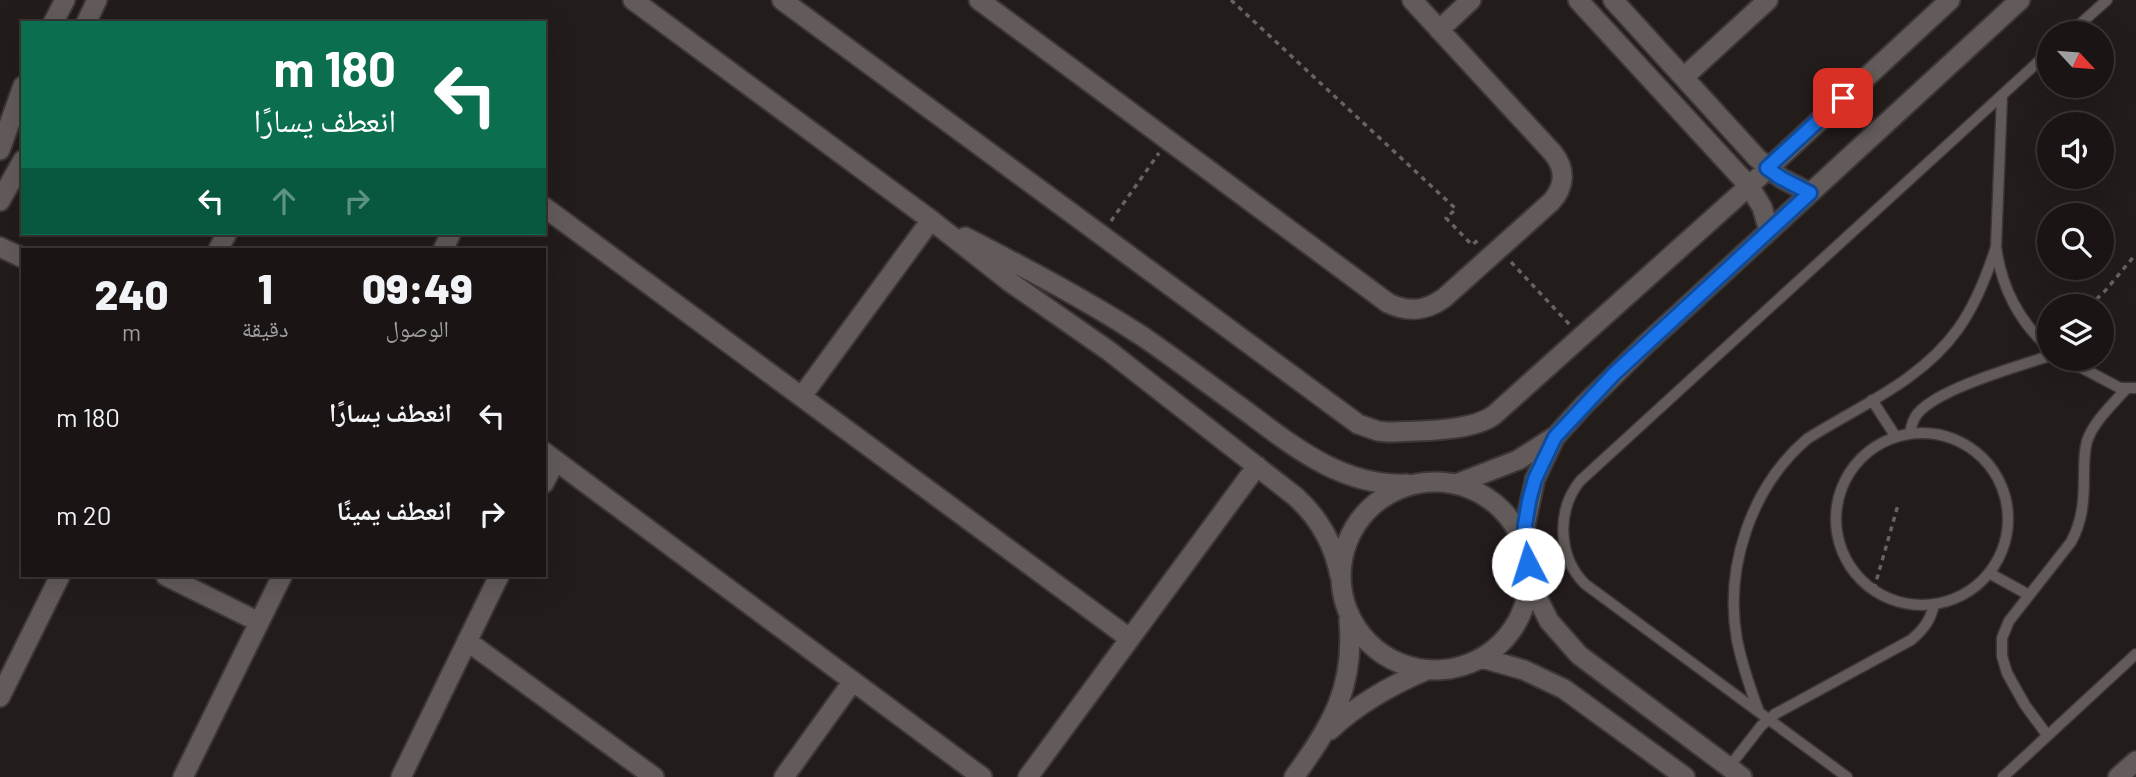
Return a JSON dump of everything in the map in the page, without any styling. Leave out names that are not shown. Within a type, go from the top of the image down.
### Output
[{"type":"street","points":[[54,21],[65,0]]},
{"type":"street","points":[[87,21],[96,0]]},
{"type":"street","points":[[633,0],[931,220],[983,263],[1118,358],[1296,497],[1317,519],[1333,546],[1342,596],[1349,616],[1362,637],[1380,654],[1403,665],[1427,670],[1455,668],[1482,658],[1500,644],[1515,625],[1525,604],[1529,580],[1525,548],[1529,501],[1535,479],[1555,437]]},
{"type":"street","points":[[782,0],[1359,424],[1378,431],[1397,432],[1470,426],[1487,420],[1749,186],[1950,0]]},
{"type":"street","points":[[979,0],[1388,303],[1417,310],[1436,304],[1556,197],[1561,189],[1562,170],[1553,153],[1412,0]]},
{"type":"street","points":[[1439,30],[1471,0]]},
{"type":"street","points":[[1578,0],[1749,186],[1762,207],[1769,231]]},
{"type":"street","points":[[1613,0],[1767,168],[1810,193]]},
{"type":"street","points":[[1684,77],[1768,0]]},
{"type":"street","points":[[1456,484],[1518,460],[1555,437],[1614,374],[2020,0]]},
{"type":"street","points":[[0,150],[21,91]]},
{"type":"street","points":[[0,201],[21,164]]},
{"type":"street","points":[[546,208],[1129,638]]},
{"type":"street","points":[[802,397],[931,220]]},
{"type":"street","points":[[931,220],[1115,319],[1166,352],[1317,461],[1363,480],[1395,485],[1434,481],[1456,484],[1479,492],[1499,507],[1515,526],[1525,548]]},
{"type":"street","points":[[0,247],[21,257]]},
{"type":"street","points":[[546,474],[550,457],[982,777]]},
{"type":"street","points":[[1028,777],[1257,466]]},
{"type":"street","points":[[1340,576],[1344,551],[1353,528],[1369,509],[1389,494],[1412,484]]},
{"type":"street","points":[[0,697],[60,577]]},
{"type":"street","points":[[168,577],[259,622]]},
{"type":"street","points":[[183,777],[282,577]]},
{"type":"street","points":[[401,777],[499,577]]},
{"type":"street","points":[[1529,580],[1549,621],[1579,655],[1736,772]]},
{"type":"street","points":[[1294,777],[1322,738],[1343,691],[1351,641],[1349,616]]},
{"type":"street","points":[[467,641],[653,777]]},
{"type":"street","points":[[1482,658],[1524,670],[1564,689],[1685,777]]},
{"type":"street","points":[[1322,738],[1337,723],[1371,698],[1427,670]]},
{"type":"street","points":[[784,777],[853,681]]},
{"type":"street","points":[[2118,777],[2136,761]]},
{"type":"lane","points":[[2083,21],[2107,0]]},
{"type":"lane","points":[[1847,777],[1578,577],[1569,559],[1563,530],[1565,509],[1573,489],[1590,472],[2037,63]]},
{"type":"lane","points":[[2002,96],[1996,247],[2001,276],[2013,303],[2037,336]]},
{"type":"lane","points":[[1763,716],[1742,664],[1735,620],[1735,583],[1745,533],[1766,488],[1795,450],[1820,431],[1911,376],[1927,363],[1958,330],[1979,291],[1996,247]]},
{"type":"lane","points":[[1910,434],[1915,417],[1920,411],[1946,394],[2037,360]]},
{"type":"lane","points":[[2047,735],[2007,673],[2001,646],[2005,629],[2077,532],[2083,511],[2084,458],[2088,439],[2096,423],[2131,388],[2092,371]]},
{"type":"lane","points":[[1872,400],[1896,437]]},
{"type":"lane","points":[[1910,434],[1938,434],[1964,443],[1979,454],[1992,468],[2001,484],[2007,511],[2006,539],[1989,573],[1970,590],[1934,604],[1916,605],[1898,601],[1874,589],[1854,571],[1845,555],[1838,529],[1838,502],[1852,469],[1872,450],[1896,437],[1910,434]]},
{"type":"lane","points":[[1989,573],[2029,595]]},
{"type":"lane","points":[[1736,772],[1763,716],[1911,640],[1924,628],[1934,604]]},
{"type":"lane","points":[[2003,777],[2136,654]]},
{"type":"path","points":[[1231,0],[1456,209],[1446,218],[1472,245],[1485,235],[1581,337]]},
{"type":"path","points":[[1100,235],[1168,140]]},
{"type":"path","points":[[2101,294],[2136,254]]},
{"type":"path","points":[[1874,589],[1898,505]]},
{"type":"route","points":[[1528,564],[1525,525],[1529,501],[1535,479],[1555,437],[1614,374],[1810,193],[1767,168],[1843,98]]}]
